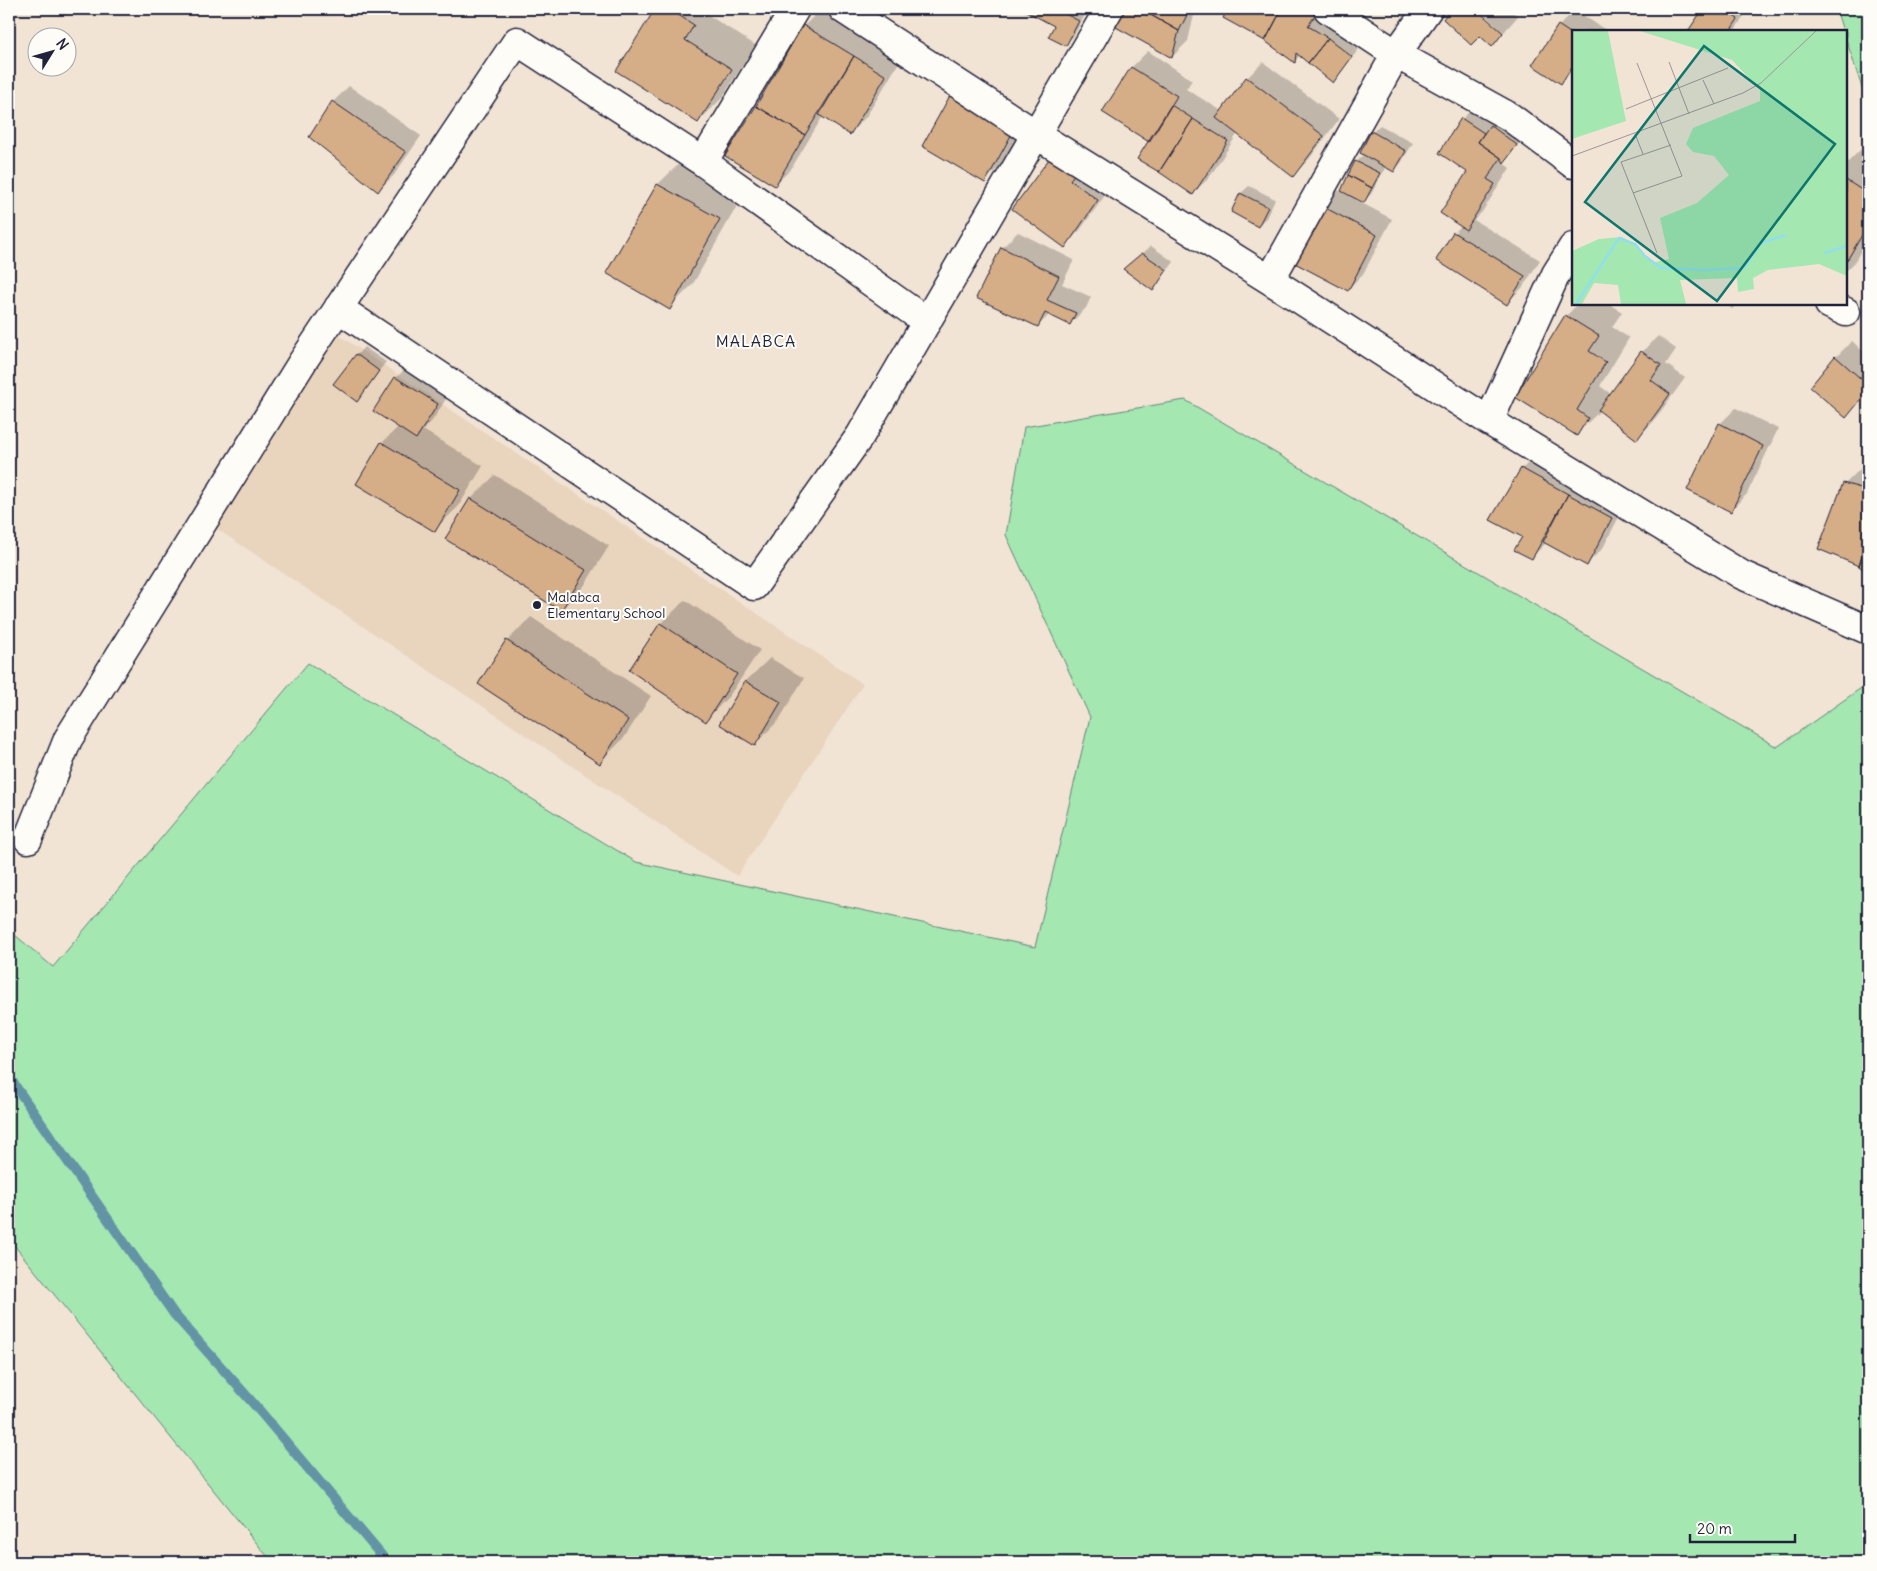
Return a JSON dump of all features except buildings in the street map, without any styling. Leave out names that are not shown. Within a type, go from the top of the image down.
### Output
[{"type":"street","points":[[703,162],[795,9]]},
{"type":"street","points":[[843,9],[1037,135],[1270,280],[1489,421],[1742,575],[1868,630]]},
{"type":"street","points":[[338,308],[754,586],[860,436],[1109,9]]},
{"type":"street","points":[[1328,9],[1396,54],[1510,117],[1572,163]]},
{"type":"street","points":[[1270,280],[1396,54],[1428,9]]},
{"type":"street","points":[[28,839],[68,740],[239,462],[338,308],[517,41],[703,162],[927,322]]},
{"type":"street","points":[[1489,421],[1556,274],[1572,248]]},
{"type":"shaded area","name":"Malabca Elementary School","points":[[337,334],[863,684],[737,876],[211,525]]},
{"type":"green space","points":[[1836,9],[1868,9],[1868,106],[1847,42],[1847,30],[1843,30]]},
{"type":"green space","points":[[1185,400],[1777,747],[1864,686],[1868,665],[1868,1562],[272,1562],[9,1239],[9,930],[53,967],[308,663],[636,862],[1035,947],[1090,717],[1006,535],[1024,427]]},
{"type":"waterway","points":[[9,1077],[174,1314],[259,1410],[387,1562]]},
{"type":"place","name":"Malabca Elementary School","points":[[537,605]]},
{"type":"district","name":"MALABCA","points":[[756,341]]}]
